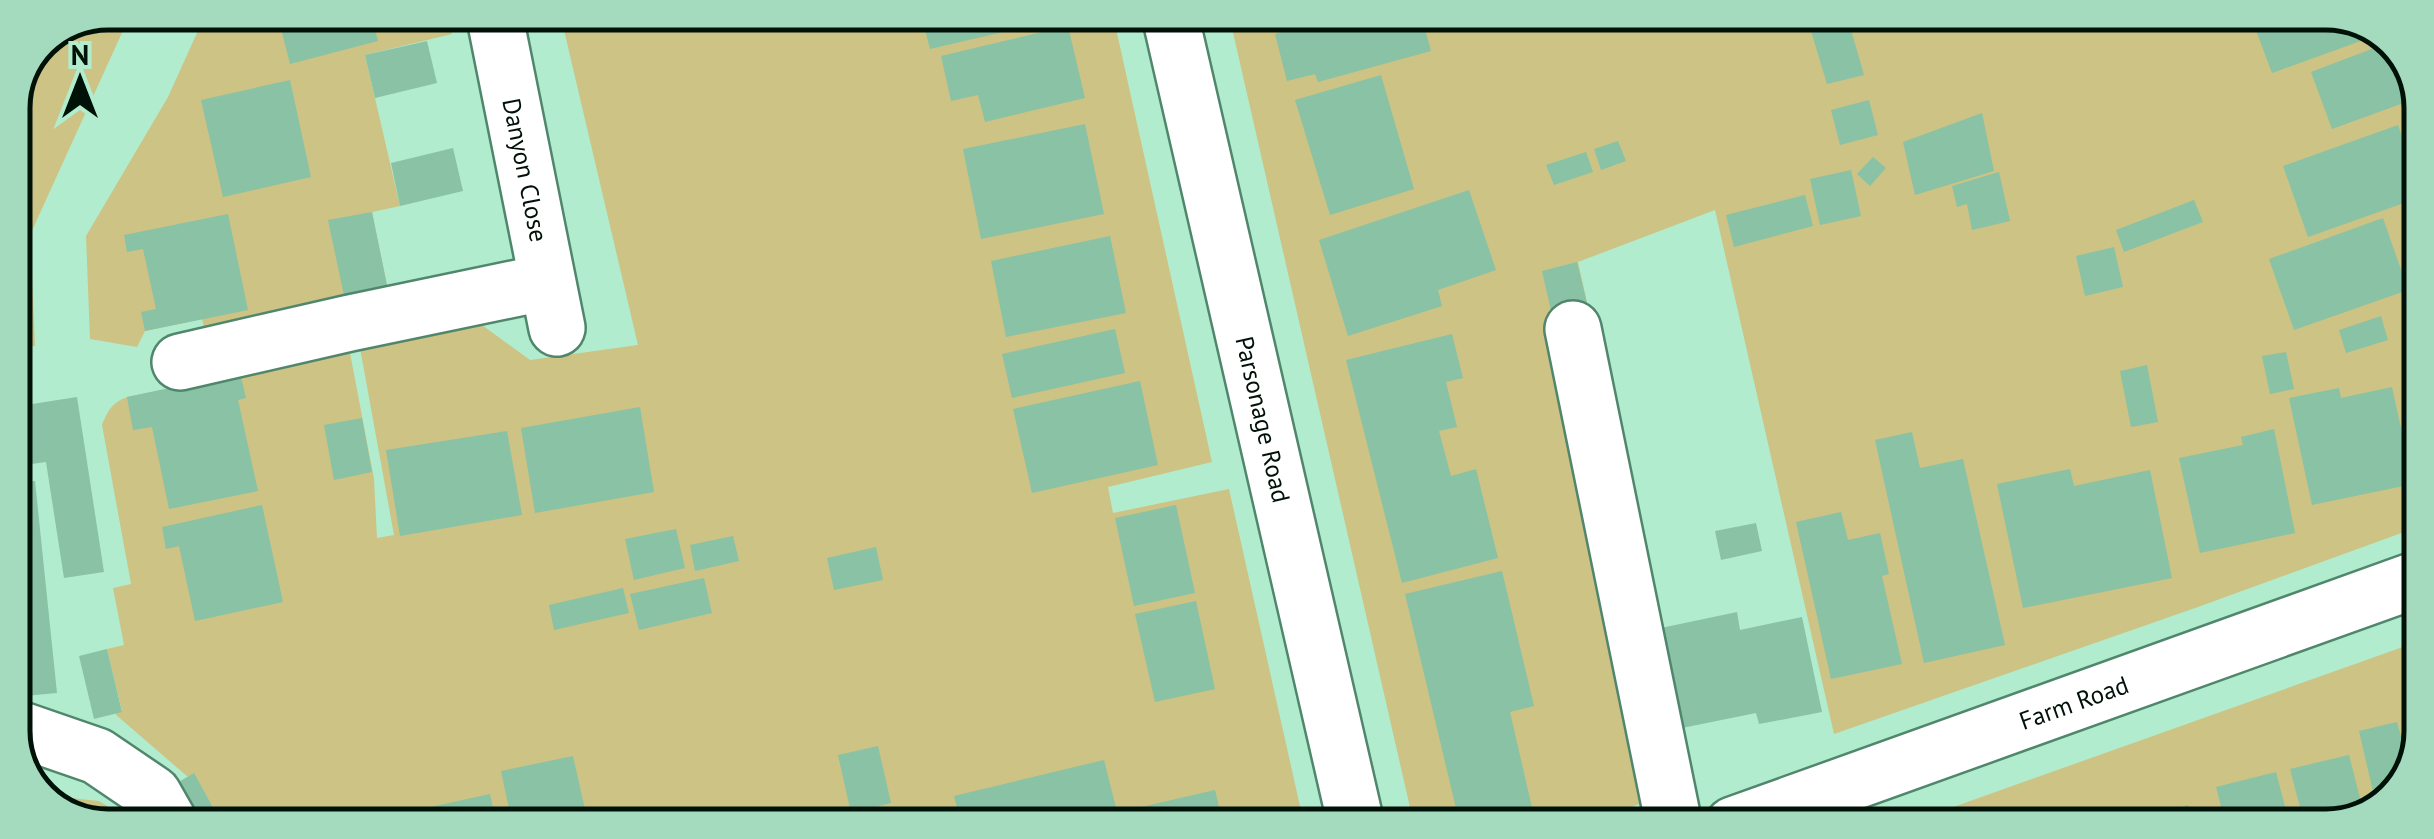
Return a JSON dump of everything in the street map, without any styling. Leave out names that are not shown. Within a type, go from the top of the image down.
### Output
[{"type":"street","name":"Danyon Close","points":[[180,362],[350,323],[552,305],[497,30]]},
{"type":"street","name":"Parsonage Road","points":[[1173,30],[1353,809]]},
{"type":"street","points":[[1573,329],[1671,809]]},
{"type":"street","name":"Farm Road","points":[[1778,809],[2404,585]]},
{"type":"street","points":[[30,733],[97,756],[153,794],[162,809]]},
{"type":"shaded area","points":[[123,30],[30,235],[30,108],[36,78],[65,43],[93,31]]},
{"type":"shaded area","points":[[198,30],[451,30],[452,34],[365,55],[400,206],[372,212],[389,295],[206,336],[202,319],[145,331],[137,347],[90,339],[86,236],[168,97]]},
{"type":"shaded area","points":[[564,30],[1116,30],[1212,462],[1108,487],[1113,513],[1229,489],[1301,809],[214,809],[194,774],[188,777],[115,714],[122,711],[107,649],[124,645],[113,588],[131,584],[102,425],[118,402],[127,397],[350,353],[374,479],[377,538],[394,535],[360,348],[460,309],[530,360],[638,345]]},
{"type":"shaded area","points":[[1232,30],[2326,30],[2351,34],[2388,60],[2398,78],[2404,103],[2404,532],[1834,734],[1715,210],[1578,262],[1588,307],[1553,315],[1656,799],[1624,809],[1410,809]]},
{"type":"shaded area","points":[[30,235],[35,346],[30,346]]},
{"type":"shaded area","points":[[2404,647],[2403,746],[2388,779],[2361,801],[2326,809],[1948,809]]},
{"type":"shaded area","points":[[69,799],[99,801],[112,809],[93,808]]},
{"type":"building","points":[[281,30],[375,30],[378,41],[290,64]]},
{"type":"building","points":[[925,30],[1011,30],[930,49]]},
{"type":"building","points":[[1051,30],[1069,30],[1085,98],[985,122],[978,95],[951,101],[941,56]]},
{"type":"building","points":[[1289,30],[1425,30],[1431,51],[1318,82],[1315,74],[1287,81],[1275,34]]},
{"type":"building","points":[[1811,30],[1851,30],[1864,75],[1827,84]]},
{"type":"building","points":[[2256,30],[2341,31],[2363,40],[2272,73]]},
{"type":"building","points":[[427,41],[437,83],[375,98],[365,55]]},
{"type":"building","points":[[2375,48],[2388,60],[2398,78],[2404,103],[2332,129],[2311,72]]},
{"type":"building","points":[[1381,75],[1414,189],[1330,215],[1295,100]]},
{"type":"building","points":[[290,80],[311,177],[223,197],[201,100]]},
{"type":"building","points":[[1869,100],[1878,135],[1840,145],[1831,110]]},
{"type":"building","points":[[1982,113],[1994,171],[1915,195],[1903,142]]},
{"type":"building","points":[[1085,124],[1104,214],[981,239],[963,149]]},
{"type":"building","points":[[2398,125],[2404,142],[2404,203],[2308,237],[2283,166]]},
{"type":"building","points":[[1618,141],[1626,161],[1601,170],[1594,149]]},
{"type":"building","points":[[453,148],[463,191],[400,206],[391,163]]},
{"type":"building","points":[[1586,152],[1593,172],[1554,185],[1546,165]]},
{"type":"building","points":[[1873,157],[1886,168],[1870,186],[1857,174]]},
{"type":"building","points":[[1851,170],[1861,216],[1820,225],[1810,179]]},
{"type":"building","points":[[1999,172],[2010,221],[1972,230],[1967,204],[1957,207],[1952,186]]},
{"type":"building","points":[[1469,190],[1496,270],[1438,290],[1442,306],[1348,336],[1319,240]]},
{"type":"building","points":[[1805,195],[1813,226],[1734,247],[1726,215]]},
{"type":"building","points":[[2194,200],[2203,222],[2124,252],[2116,230]]},
{"type":"building","points":[[372,212],[389,295],[346,305],[328,220]]},
{"type":"building","points":[[228,214],[248,310],[145,331],[141,312],[156,309],[143,249],[127,252],[124,235]]},
{"type":"building","points":[[2383,218],[2404,278],[2404,291],[2294,330],[2269,259]]},
{"type":"building","points":[[1110,236],[1126,313],[1006,337],[991,261]]},
{"type":"building","points":[[2114,247],[2123,287],[2085,296],[2076,256]]},
{"type":"building","points":[[1577,262],[1588,307],[1552,315],[1542,271]]},
{"type":"building","points":[[2381,316],[2388,340],[2346,353],[2339,330]]},
{"type":"building","points":[[1115,329],[1125,373],[1012,398],[1002,354]]},
{"type":"building","points":[[1452,334],[1463,378],[1446,382],[1457,427],[1439,431],[1451,476],[1476,469],[1498,558],[1402,583],[1346,360]]},
{"type":"building","points":[[2286,352],[2294,389],[2270,394],[2262,356]]},
{"type":"building","points":[[2147,365],[2158,422],[2131,427],[2120,371]]},
{"type":"building","points":[[240,373],[246,398],[238,400],[258,491],[169,509],[152,427],[133,430],[127,397]]},
{"type":"building","points":[[1140,381],[1158,465],[1032,493],[1013,409]]},
{"type":"building","points":[[2392,387],[2404,442],[2404,486],[2312,505],[2289,398],[2339,388],[2341,398]]},
{"type":"building","points":[[77,397],[104,572],[64,578],[46,462],[30,464],[30,404]]},
{"type":"building","points":[[640,407],[654,492],[535,513],[521,428]]},
{"type":"building","points":[[362,418],[372,472],[334,480],[324,425]]},
{"type":"building","points":[[2274,429],[2295,533],[2200,553],[2179,458],[2243,445],[2241,437]]},
{"type":"building","points":[[507,431],[522,515],[400,536],[386,450]]},
{"type":"building","points":[[1912,432],[1920,468],[1963,459],[2005,645],[1924,663],[1875,440]]},
{"type":"building","points":[[2070,469],[2074,486],[2150,470],[2172,578],[2023,608],[1997,484]]},
{"type":"building","points":[[30,481],[35,481],[57,693],[30,695]]},
{"type":"building","points":[[262,505],[283,602],[195,621],[179,546],[166,549],[162,527]]},
{"type":"building","points":[[1176,505],[1195,593],[1134,606],[1115,518]]},
{"type":"building","points":[[1841,512],[1848,540],[1880,533],[1889,574],[1882,576],[1902,664],[1831,679],[1796,522]]},
{"type":"building","points":[[1756,523],[1762,551],[1721,560],[1715,531]]},
{"type":"building","points":[[676,529],[685,568],[634,580],[625,539]]},
{"type":"building","points":[[733,536],[739,561],[695,571],[690,545]]},
{"type":"building","points":[[876,547],[883,580],[834,590],[827,558]]},
{"type":"building","points":[[1502,571],[1534,706],[1510,712],[1532,809],[1456,809],[1405,594]]},
{"type":"building","points":[[704,578],[712,613],[639,630],[630,594]]},
{"type":"building","points":[[623,588],[629,613],[554,630],[549,605]]},
{"type":"building","points":[[1196,601],[1215,689],[1155,702],[1135,614]]},
{"type":"building","points":[[1737,612],[1740,630],[1802,617],[1822,712],[1759,724],[1756,713],[1682,728],[1661,628]]},
{"type":"building","points":[[107,649],[122,712],[94,719],[79,656]]},
{"type":"building","points":[[2397,722],[2403,740],[2396,766],[2373,793],[2359,731]]},
{"type":"building","points":[[878,746],[891,803],[850,809],[838,755]]},
{"type":"building","points":[[2349,755],[2361,801],[2326,809],[2301,809],[2290,769]]},
{"type":"building","points":[[573,756],[585,809],[509,809],[501,771]]},
{"type":"building","points":[[1104,760],[1116,809],[957,809],[954,796]]},
{"type":"building","points":[[2276,772],[2286,809],[2222,809],[2216,787]]},
{"type":"building","points":[[194,773],[214,809],[176,809],[165,790]]},
{"type":"building","points":[[1215,790],[1219,809],[1133,809]]},
{"type":"building","points":[[490,794],[493,809],[426,809]]}]
